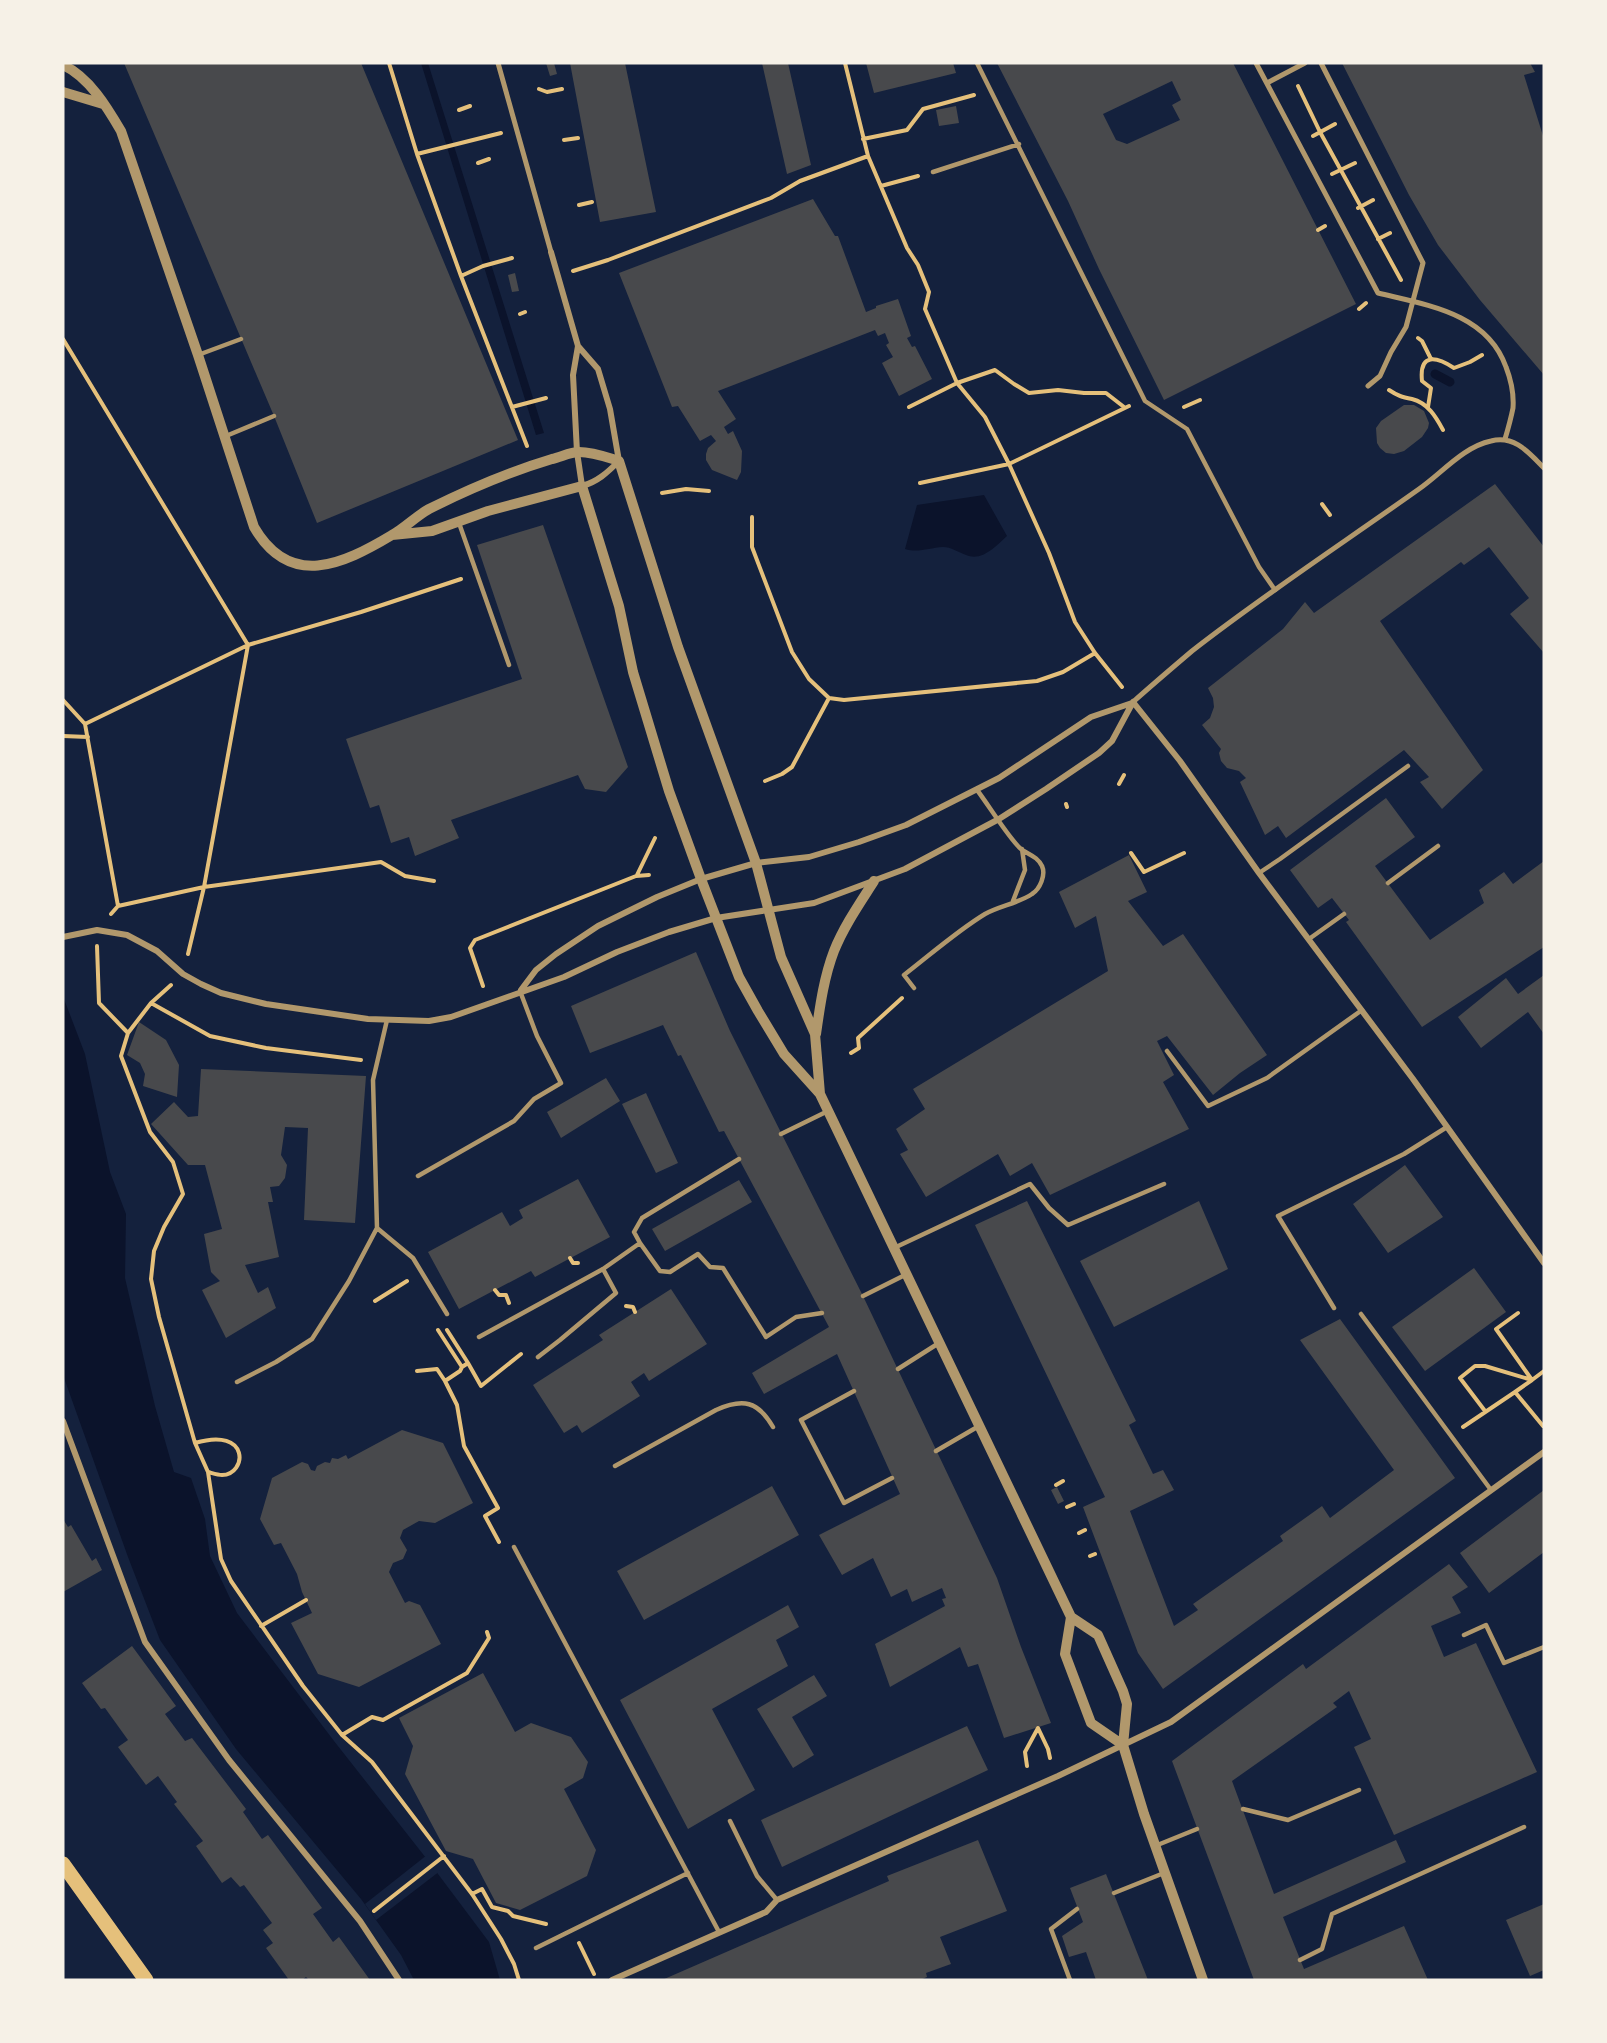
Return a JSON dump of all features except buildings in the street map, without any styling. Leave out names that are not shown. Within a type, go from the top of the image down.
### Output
[{"type":"main road","points":[[63,1864],[146,1980]]},
{"type":"street","points":[[498,63],[578,346],[598,369],[610,409],[619,461],[678,647],[756,863],[781,957],[816,1034]]},
{"type":"street","points":[[1256,63],[1378,293],[1460,315],[1483,330],[1504,360],[1512,382],[1513,406],[1505,439]]},
{"type":"street","points":[[1267,83],[1305,63]]},
{"type":"street","points":[[1321,63],[1423,264],[1406,327],[1380,376],[1368,386]]},
{"type":"street","points":[[63,65],[85,80],[121,131],[254,527],[263,544],[279,556],[296,564],[314,567],[330,564],[348,558],[392,535],[427,510],[535,464],[577,452],[596,453],[619,461]]},
{"type":"street","points":[[63,92],[103,104]]},
{"type":"street","points":[[578,346],[573,375],[577,452],[582,486],[619,606],[633,672],[656,748],[676,812],[701,879],[739,977],[784,1054],[820,1094],[1071,1617],[1098,1635],[1114,1668],[1127,1704],[1124,1745],[1155,1846],[1203,1980]]},
{"type":"street","points":[[520,991],[536,970],[556,954],[598,926],[657,897],[701,879],[756,863],[809,857],[906,825],[999,778],[1091,717],[1133,702],[1194,650],[1476,446],[1505,439],[1522,446],[1544,468]]},
{"type":"street","points":[[392,535],[432,531],[459,521],[582,486],[606,475],[619,461]]},
{"type":"street","points":[[64,937],[97,930],[127,935],[157,951],[183,974],[221,993],[266,1004],[387,1020],[429,1021],[451,1017],[564,977],[617,952],[669,932],[716,918],[814,903],[905,868],[999,819],[1099,753],[1112,741],[1133,702]]},
{"type":"street","points":[[1133,702],[1180,761],[1544,1263]]},
{"type":"street","points":[[820,1094],[816,1034],[827,972],[845,927],[874,881]]},
{"type":"street","points":[[63,1421],[145,1642],[229,1760],[360,1921],[399,1980]]},
{"type":"street","points":[[612,1980],[766,1912],[777,1899],[1171,1722],[1544,1452]]},
{"type":"street","points":[[1071,1617],[1065,1654],[1091,1723],[1124,1745]]},
{"type":"lane","points":[[977,63],[1144,401],[1187,429],[1259,567],[1275,590]]},
{"type":"lane","points":[[933,171],[1018,144]]},
{"type":"lane","points":[[198,356],[241,339]]},
{"type":"lane","points":[[224,437],[274,416]]},
{"type":"lane","points":[[459,521],[509,665]]},
{"type":"lane","points":[[1259,873],[1408,766]]},
{"type":"lane","points":[[977,790],[1022,849],[1025,870],[1013,902]]},
{"type":"lane","points":[[1388,883],[1438,846]]},
{"type":"lane","points":[[914,988],[904,975],[986,914],[1033,894],[1039,886],[1043,872],[1041,864],[1032,853],[1022,849]]},
{"type":"lane","points":[[1310,939],[1344,914]]},
{"type":"lane","points":[[418,1176],[514,1121],[534,1099],[561,1083],[537,1035],[520,991]]},
{"type":"lane","points":[[1167,1051],[1208,1106],[1267,1078],[1362,1011]]},
{"type":"lane","points":[[237,1382],[276,1362],[312,1339],[377,1228],[373,1080],[387,1020]]},
{"type":"lane","points":[[781,1134],[828,1111]]},
{"type":"lane","points":[[1334,1308],[1278,1216],[1404,1154],[1447,1127]]},
{"type":"lane","points":[[739,1159],[642,1218],[634,1232],[660,1271],[670,1272],[698,1254],[710,1267],[723,1268],[766,1337],[796,1317],[822,1313]]},
{"type":"lane","points":[[894,1248],[1030,1184],[1049,1208],[1068,1225],[1164,1184]]},
{"type":"lane","points":[[377,1228],[413,1258],[447,1314]]},
{"type":"lane","points":[[479,1337],[603,1269],[640,1243]]},
{"type":"lane","points":[[538,1357],[616,1293],[603,1269]]},
{"type":"lane","points":[[863,1296],[907,1274]]},
{"type":"lane","points":[[1361,1314],[1491,1490]]},
{"type":"lane","points":[[898,1369],[939,1343]]},
{"type":"lane","points":[[854,1391],[801,1420],[844,1503],[892,1478]]},
{"type":"lane","points":[[615,1466],[716,1410],[733,1403],[749,1404],[764,1413],[773,1427]]},
{"type":"lane","points":[[936,1451],[979,1426]]},
{"type":"lane","points":[[514,1547],[719,1932]]},
{"type":"lane","points":[[1464,1635],[1486,1625],[1504,1663],[1544,1647]]},
{"type":"lane","points":[[1243,1809],[1288,1820],[1359,1790]]},
{"type":"lane","points":[[730,1821],[757,1876],[777,1899]]},
{"type":"lane","points":[[1300,1960],[1322,1949],[1332,1914],[1524,1827]]},
{"type":"lane","points":[[1155,1846],[1197,1829]]},
{"type":"lane","points":[[536,1948],[688,1873]]},
{"type":"lane","points":[[1114,1893],[1165,1873]]},
{"type":"lane","points":[[1070,1980],[1051,1929],[1077,1909]]},
{"type":"path","points":[[389,63],[417,154],[461,276],[527,446]]},
{"type":"path","points":[[845,63],[868,156],[906,248],[918,265],[929,292],[925,309],[957,383],[985,417],[1009,464],[1075,622],[1095,653],[1133,702]]},
{"type":"path","points":[[1291,70],[1340,170],[1385,254],[1414,302]]},
{"type":"path","points":[[539,88],[547,92],[562,89]]},
{"type":"path","points":[[863,139],[907,130],[923,109],[991,90]]},
{"type":"path","points":[[459,110],[470,106]]},
{"type":"path","points":[[1299,144],[1348,117]]},
{"type":"path","points":[[417,154],[517,129]]},
{"type":"path","points":[[564,140],[578,138]]},
{"type":"path","points":[[558,275],[608,260],[760,202],[800,181],[868,156]]},
{"type":"path","points":[[1318,182],[1368,156]]},
{"type":"path","points":[[478,163],[489,159]]},
{"type":"path","points":[[881,186],[933,171]]},
{"type":"path","points":[[579,205],[592,202]]},
{"type":"path","points":[[461,276],[483,266],[512,258]]},
{"type":"path","points":[[63,339],[248,645],[204,887],[183,974],[151,1003],[128,1033],[120,1056],[150,1132],[173,1162],[183,1194],[164,1227],[154,1251],[151,1279],[159,1317],[195,1443],[208,1472],[221,1559],[231,1581],[303,1686],[342,1735],[372,1762],[472,1894],[501,1940],[514,1964],[519,1980]]},
{"type":"path","points":[[1425,348],[1431,359]]},
{"type":"path","points":[[1428,407],[1431,387],[1422,381],[1421,372],[1424,364],[1437,358],[1454,368],[1496,348]]},
{"type":"path","points":[[909,407],[957,383],[995,370],[1029,393],[1058,390],[1106,393],[1124,407]]},
{"type":"path","points":[[1380,376],[1389,390],[1400,398],[1414,400],[1428,407],[1443,430]]},
{"type":"path","points":[[512,407],[546,398]]},
{"type":"path","points":[[920,483],[1009,464],[1124,407],[1144,401]]},
{"type":"path","points":[[662,493],[686,489],[709,491]]},
{"type":"path","points":[[1322,504],[1330,515]]},
{"type":"path","points":[[752,517],[752,547],[792,652],[809,679],[829,698],[844,700],[1037,681],[1063,672],[1095,653]]},
{"type":"path","points":[[85,724],[248,645],[361,612],[477,574]]},
{"type":"path","points":[[765,781],[792,767],[829,698]]},
{"type":"path","points":[[63,700],[85,724],[118,906],[204,887],[381,862],[405,876],[434,881]]},
{"type":"path","points":[[63,736],[88,737]]},
{"type":"path","points":[[1119,784],[1124,775]]},
{"type":"path","points":[[636,876],[655,838]]},
{"type":"path","points":[[1131,853],[1144,872],[1184,853]]},
{"type":"path","points":[[489,1003],[470,948],[475,940],[636,876],[648,875]]},
{"type":"path","points":[[97,930],[99,1003],[128,1033]]},
{"type":"path","points":[[851,1053],[859,1048],[858,1038],[914,988]]},
{"type":"path","points":[[151,1003],[210,1036],[266,1048],[378,1062]]},
{"type":"path","points":[[375,1301],[412,1277]]},
{"type":"path","points":[[1518,1313],[1496,1329],[1532,1380]]},
{"type":"path","points":[[443,1324],[481,1386],[523,1352]]},
{"type":"path","points":[[445,1381],[468,1363]]},
{"type":"path","points":[[1485,1411],[1460,1378],[1475,1366],[1485,1366],[1532,1380]]},
{"type":"path","points":[[417,1371],[437,1369],[445,1381],[457,1405],[464,1446],[498,1508],[485,1516],[498,1542],[514,1547]]},
{"type":"path","points":[[1459,1430],[1544,1371]]},
{"type":"path","points":[[1515,1392],[1543,1426]]},
{"type":"path","points":[[195,1443],[218,1438],[238,1447],[240,1456],[238,1465],[230,1473],[221,1476],[208,1472]]},
{"type":"path","points":[[1056,1485],[1063,1481]]},
{"type":"path","points":[[1067,1507],[1074,1504]]},
{"type":"path","points":[[1079,1533],[1084,1530]]},
{"type":"path","points":[[261,1626],[306,1600]]},
{"type":"path","points":[[342,1735],[372,1717],[383,1720],[467,1673],[489,1638],[487,1632]]},
{"type":"path","points":[[1027,1766],[1024,1752],[1038,1728],[1050,1758]]},
{"type":"path","points":[[370,1914],[444,1856]]},
{"type":"path","points":[[472,1894],[482,1889],[492,1907],[508,1911],[513,1916]]},
{"type":"path","points":[[590,1964],[597,1980]]},
{"type":"water","points":[[421,63],[428,63],[544,433],[536,435]]},
{"type":"water","points":[[984,495],[1007,536],[988,552],[972,557],[946,547],[905,549],[917,505]]},
{"type":"water","points":[[63,979],[64,999],[85,1054],[110,1172],[126,1214],[125,1278],[155,1406],[174,1472],[191,1478],[205,1519],[210,1556],[237,1613],[489,1942],[500,1980],[414,1980],[401,1955],[361,1899],[236,1749],[160,1640],[63,1375]]},
{"type":"pier","points":[[427,1855],[440,1871],[376,1920],[365,1904]]},
{"type":"waterway","points":[[1435,374],[1450,382]]}]
